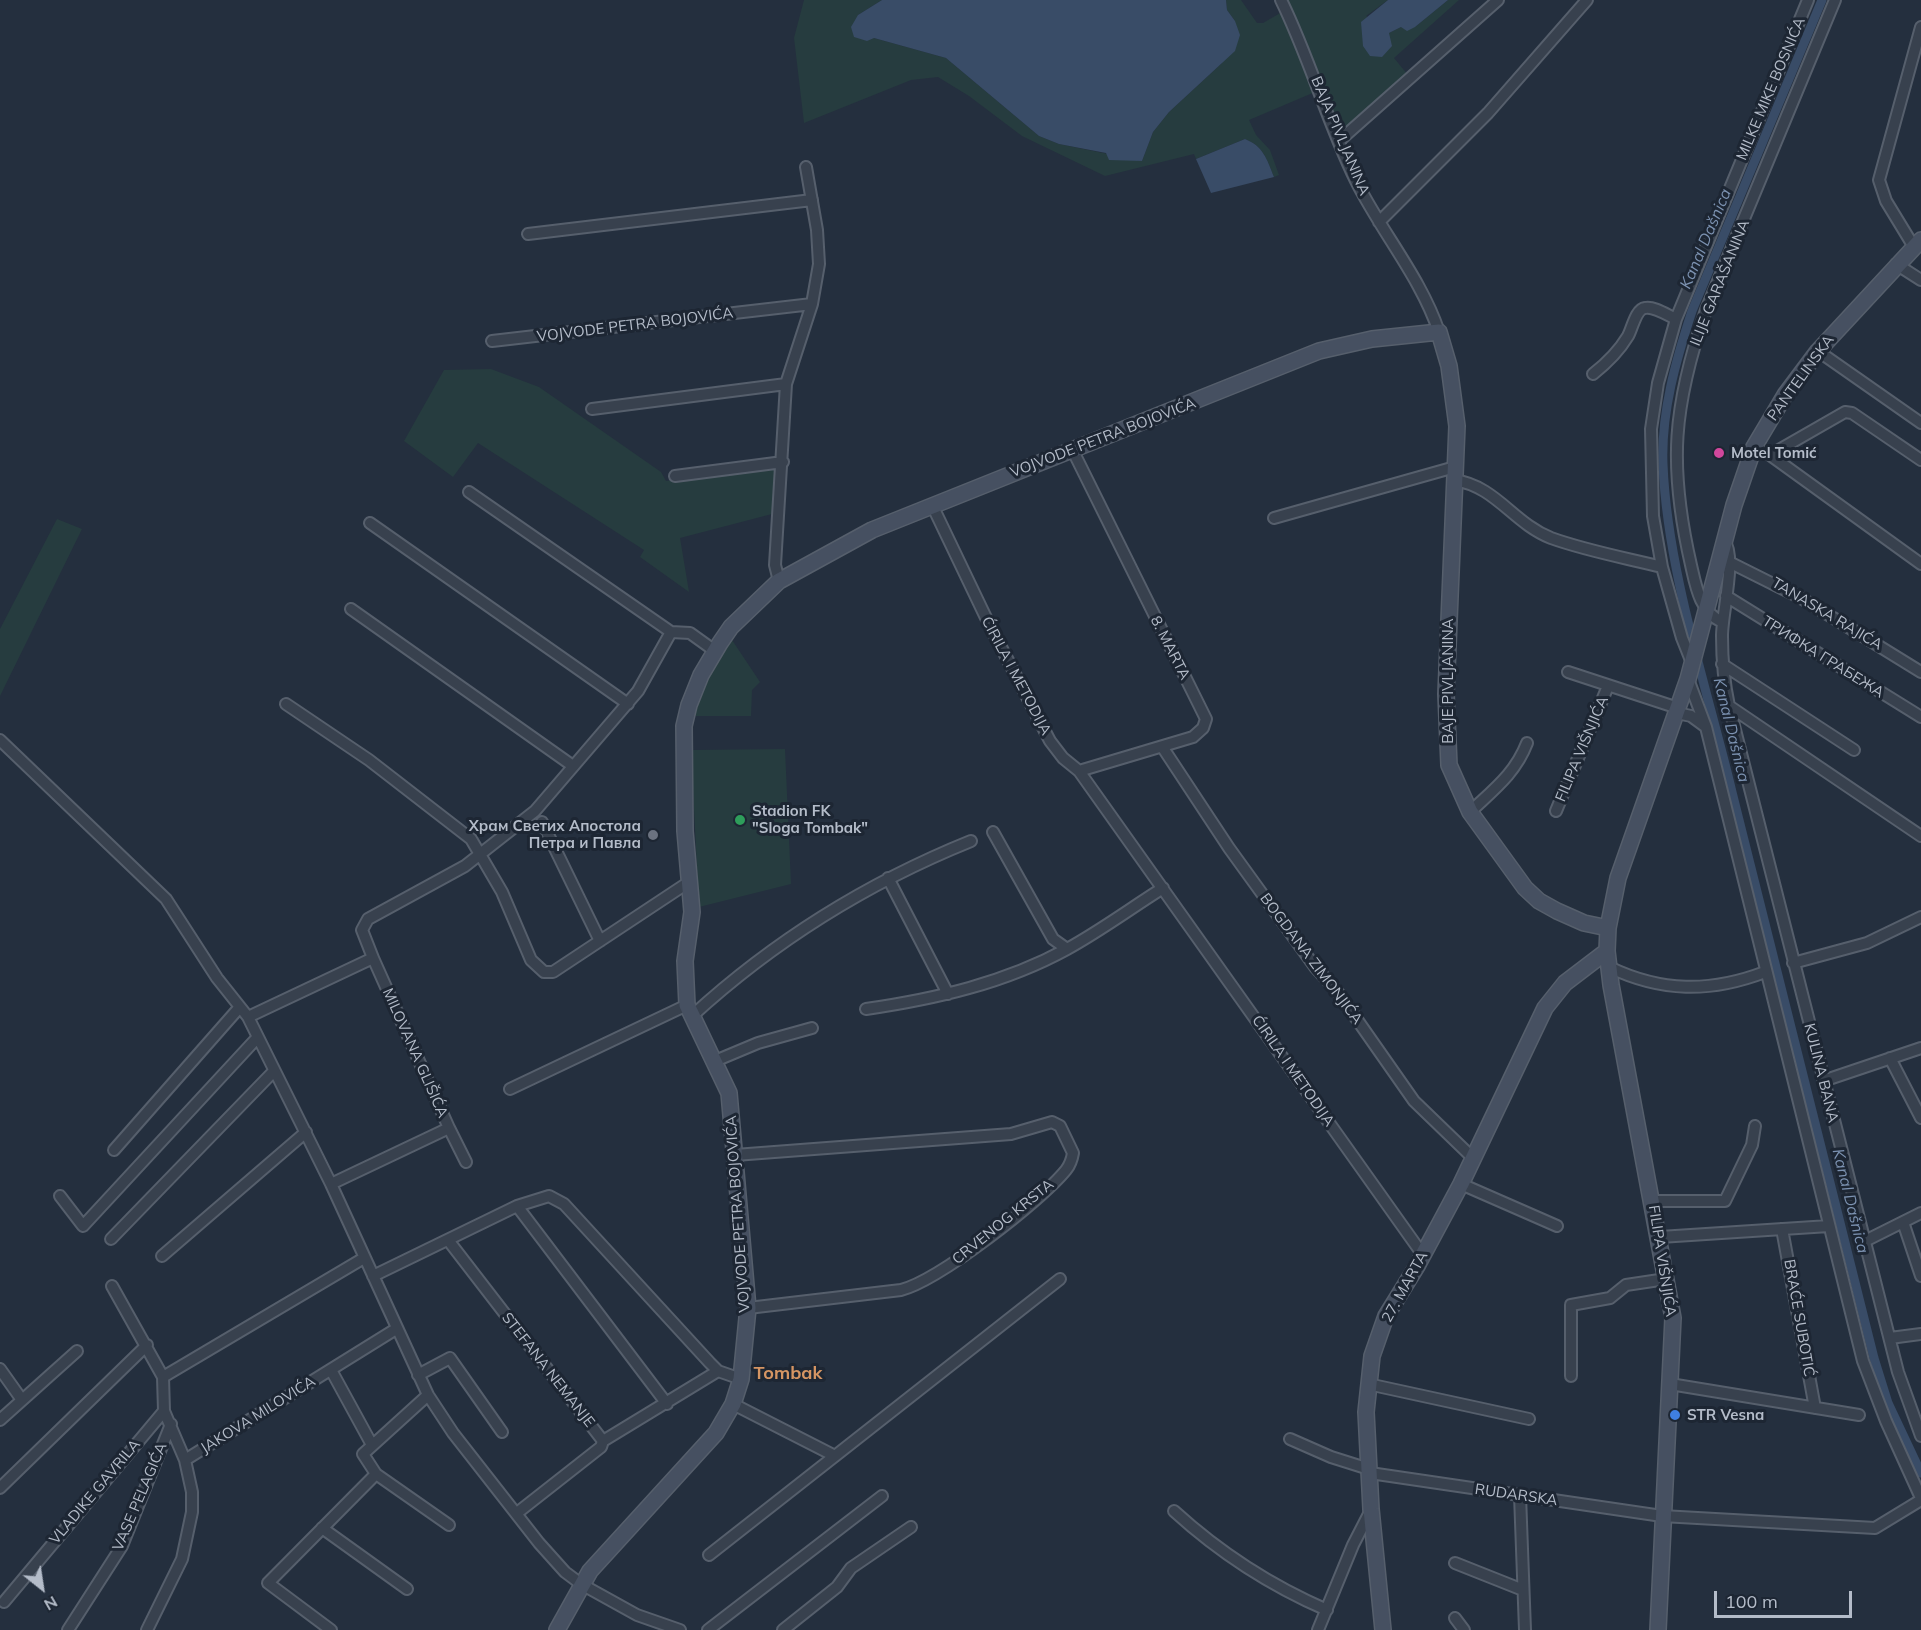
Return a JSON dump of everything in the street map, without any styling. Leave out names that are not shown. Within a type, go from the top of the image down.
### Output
[{"type":"street","name":"BAJA PIVLJANINA","points":[[1281,0],[1300,38],[1339,141],[1379,222],[1430,305],[1439,333]]},
{"type":"street","points":[[1339,141],[1498,0]]},
{"type":"street","points":[[1379,222],[1488,112],[1587,0]]},
{"type":"street","name":"MILKE MIKE BOSNIĆA","points":[[1692,663],[1682,638],[1662,567],[1653,516],[1651,429],[1658,383],[1676,319],[1808,0]]},
{"type":"street","name":"ILIJE GARAŠANINA","points":[[1707,613],[1695,583],[1678,492],[1675,449],[1684,385],[1706,310],[1835,0]]},
{"type":"street","points":[[1917,243],[1886,201],[1879,180],[1921,27]]},
{"type":"street","points":[[779,581],[775,565],[786,384],[812,304],[819,246],[806,166]]},
{"type":"street","points":[[528,234],[812,200]]},
{"type":"street","name":"PANTELINSKA","points":[[1692,663],[1707,613],[1724,539],[1754,447],[1785,395],[1818,351],[1917,243]]},
{"type":"street","points":[[1896,264],[1921,280]]},
{"type":"street","name":"VOJVODE PETRA BOJOVIĆA","points":[[492,341],[812,304]]},
{"type":"street","points":[[1593,374],[1609,362],[1616,353],[1628,336],[1640,310],[1645,308],[1656,310],[1676,319]]},
{"type":"street","name":"VOJVODE PETRA BOJOVIĆA","points":[[557,1630],[581,1584],[716,1433],[734,1404],[741,1379],[747,1308],[729,1093],[690,1010],[685,961],[692,912],[684,726],[688,705],[715,651],[732,627],[779,581],[872,530],[1319,351],[1372,339],[1439,333]]},
{"type":"street","name":"BAJE PIVLJANINA","points":[[1439,333],[1455,402],[1455,474],[1450,548],[1446,733],[1449,765],[1470,812],[1510,870],[1539,901],[1584,924],[1608,928]]},
{"type":"street","points":[[1818,351],[1921,423]]},
{"type":"street","points":[[592,409],[786,384]]},
{"type":"street","points":[[1770,455],[1845,412],[1852,413],[1921,460]]},
{"type":"street","points":[[1754,447],[1770,455],[1921,564]]},
{"type":"street","name":"8. MARTA","points":[[1072,449],[1206,719],[1203,728],[1193,737],[1163,748],[1079,771]]},
{"type":"street","points":[[675,476],[783,462]]},
{"type":"street","points":[[1274,518],[1455,474],[1484,489],[1525,525],[1551,538],[1662,567]]},
{"type":"street","points":[[469,492],[671,632],[690,633],[715,651]]},
{"type":"street","name":"ĆIRILA I METODIJA","points":[[933,507],[989,624],[1050,741],[1063,758],[1079,771],[1423,1255]]},
{"type":"street","points":[[370,523],[628,704]]},
{"type":"street","name":"KULINA BANA","points":[[1724,539],[1730,553],[1722,622],[1722,664],[1729,706],[1890,1338],[1910,1409],[1921,1436]]},
{"type":"street","name":"TANASKA RAJIĆA","points":[[1729,562],[1802,598],[1921,672]]},
{"type":"street","name":"ТРИФКА ГРАБЕЖА","points":[[1726,596],[1921,717]]},
{"type":"street","points":[[351,609],[573,766]]},
{"type":"street","points":[[1707,613],[1722,622]]},
{"type":"street","points":[[481,852],[536,811],[557,789],[573,766],[638,691],[671,632]]},
{"type":"street","name":"FILIPA VIŠNJIĆA","points":[[1658,1630],[1673,1318],[1607,951],[1608,928],[1624,861],[1692,663]]},
{"type":"street","points":[[1722,664],[1854,750]]},
{"type":"street","name":"FILIPA VIŠNJIĆA","points":[[1568,672],[1677,710]]},
{"type":"street","points":[[1688,679],[1706,727],[1863,1361],[1886,1421],[1921,1499]]},
{"type":"street","name":"FILIPA VIŠNJIĆA","points":[[1556,811],[1608,686]]},
{"type":"street","points":[[286,704],[448,818],[471,839],[481,852],[536,967],[544,972],[553,972],[689,882]]},
{"type":"street","points":[[1729,706],[1921,836]]},
{"type":"street","points":[[1677,710],[1691,716],[1706,727]]},
{"type":"street","points":[[0,740],[166,899],[239,1008],[248,1017],[332,1184],[418,1375],[453,1433],[518,1513],[539,1543],[581,1584],[637,1615],[680,1630]]},
{"type":"street","points":[[1470,812],[1503,783],[1520,761],[1527,743]]},
{"type":"street","name":"BOGDANA ZIMONJIĆA","points":[[1163,748],[1229,848],[1315,967],[1337,991],[1414,1101],[1473,1158]]},
{"type":"street","points":[[542,822],[600,941]]},
{"type":"street","points":[[993,832],[1053,939],[1067,949]]},
{"type":"street","points":[[510,1089],[690,1010],[785,940],[888,878],[971,841]]},
{"type":"street","name":"MILOVANA GLIŠIĆA","points":[[332,1184],[449,1128],[362,930],[368,919],[442,881],[481,852]]},
{"type":"street","points":[[888,878],[948,994]]},
{"type":"street","points":[[866,1009],[948,994],[1021,970],[1067,949],[1163,888]]},
{"type":"street","points":[[1793,963],[1867,943],[1921,917]]},
{"type":"street","name":"27. MARTA","points":[[1383,1630],[1371,1509],[1366,1412],[1372,1356],[1386,1316],[1423,1255],[1461,1184],[1545,1008],[1565,983],[1607,951]]},
{"type":"street","points":[[248,1017],[373,957]]},
{"type":"street","points":[[1609,967],[1652,984],[1698,988],[1732,984],[1765,972]]},
{"type":"street","points":[[114,1150],[239,1008]]},
{"type":"street","points":[[715,1061],[777,1037],[812,1028]]},
{"type":"street","points":[[60,1196],[83,1226],[257,1038]]},
{"type":"street","points":[[1823,1080],[1921,1048]]},
{"type":"street","points":[[1890,1058],[1921,1118]]},
{"type":"street","points":[[111,1239],[274,1071]]},
{"type":"street","name":"CRVENOG KRSTA","points":[[735,1155],[1011,1134],[1052,1122],[1060,1126],[1073,1153],[1066,1170],[1042,1194],[925,1281],[901,1290],[747,1308]]},
{"type":"street","points":[[1652,1201],[1725,1202],[1752,1144],[1755,1126]]},
{"type":"street","points":[[449,1128],[466,1162]]},
{"type":"street","points":[[162,1256],[306,1132]]},
{"type":"street","points":[[1461,1184],[1557,1226]]},
{"type":"street","points":[[373,1276],[517,1206],[549,1196],[564,1204],[718,1371],[741,1379]]},
{"type":"street","points":[[517,1206],[667,1404]]},
{"type":"street","points":[[1865,1241],[1921,1213]]},
{"type":"street","points":[[1903,1222],[1921,1276]]},
{"type":"street","points":[[1660,1237],[1829,1226]]},
{"type":"street","name":"BRAĆE SUBOTIĆ","points":[[1782,1229],[1815,1408]]},
{"type":"street","name":"STEFANA NEMANJE","points":[[448,1240],[603,1441],[718,1371]]},
{"type":"street","points":[[163,1377],[364,1258]]},
{"type":"street","points":[[709,1555],[1060,1279]]},
{"type":"street","points":[[1571,1376],[1571,1305],[1610,1298],[1626,1284],[1666,1279]]},
{"type":"street","points":[[112,1286],[163,1377],[164,1411],[185,1460],[192,1492],[182,1559],[147,1630]]},
{"type":"street","name":"JAKOVA MILOVIĆA","points":[[185,1460],[396,1329]]},
{"type":"street","points":[[1890,1338],[1921,1334]]},
{"type":"street","points":[[0,1488],[147,1345]]},
{"type":"street","points":[[0,1420],[77,1351]]},
{"type":"street","points":[[418,1375],[450,1358],[502,1432]]},
{"type":"street","points":[[0,1369],[22,1400]]},
{"type":"street","name":"JAKOVA MILOVIĆA","points":[[331,1370],[372,1445],[363,1454],[375,1474]]},
{"type":"street","points":[[1368,1384],[1528,1419]]},
{"type":"street","points":[[1670,1384],[1859,1415]]},
{"type":"street","points":[[372,1445],[428,1395]]},
{"type":"street","points":[[734,1404],[835,1456]]},
{"type":"street","name":"VLADIKE GAVRILA","points":[[4,1602],[164,1411]]},
{"type":"street","name":"VASE PELAGIĆA","points":[[68,1630],[122,1546],[171,1424]]},
{"type":"street","points":[[1290,1439],[1369,1471]]},
{"type":"street","points":[[518,1513],[601,1447],[603,1441]]},
{"type":"street","name":"RUDARSKA","points":[[1369,1471],[1662,1516],[1875,1528],[1921,1499]]},
{"type":"street","points":[[331,1630],[268,1583],[375,1474],[449,1525]]},
{"type":"street","points":[[1520,1495],[1525,1630]]},
{"type":"street","points":[[708,1630],[882,1496]]},
{"type":"street","points":[[1318,1630],[1371,1509]]},
{"type":"street","points":[[1174,1510],[1212,1544],[1245,1568],[1298,1598],[1327,1610]]},
{"type":"street","points":[[783,1630],[837,1587],[851,1568],[911,1527]]},
{"type":"street","points":[[322,1528],[407,1589]]},
{"type":"street","points":[[1455,1563],[1523,1590]]},
{"type":"street","points":[[1455,1618],[1464,1630]]},
{"type":"green space","points":[[804,0],[882,0],[858,15],[874,38],[946,58],[1039,136],[1059,144],[1142,161],[1153,132],[1169,112],[1222,63],[1235,21],[1227,10],[1226,0],[1241,0],[1257,23],[1263,23],[1282,12],[1315,92],[1249,120],[1256,135],[1270,150],[1279,175],[1274,177],[1260,149],[1245,139],[1196,159],[1194,154],[1105,176],[1022,136],[969,96],[938,77],[911,80],[804,123],[794,38]]},
{"type":"green space","points":[[1287,0],[1388,0],[1366,16],[1389,33],[1401,27],[1415,27],[1448,0],[1459,0],[1394,58],[1408,75],[1341,134],[1338,132],[1310,51]]},
{"type":"green space","points":[[491,369],[539,387],[661,472],[666,481],[771,469],[775,471],[772,514],[680,538],[689,592],[640,557],[644,550],[478,443],[453,477],[404,441],[444,370]]},
{"type":"green space","points":[[57,519],[82,529],[0,696],[0,629]]},
{"type":"green space","points":[[730,637],[760,682],[752,690],[751,716],[691,716],[704,682]]},
{"type":"green space","name":"Stadion FK \"Sloga Tombak\"","points":[[785,749],[791,884],[699,907],[691,750]]},
{"type":"water","points":[[882,0],[1226,0],[1227,10],[1235,21],[1240,35],[1235,51],[1169,112],[1153,132],[1142,161],[1109,160],[1106,153],[1059,144],[1039,136],[946,58],[874,38],[867,41],[854,37],[851,27],[858,15]]},
{"type":"water","points":[[1388,0],[1448,0],[1415,27],[1407,31],[1401,27],[1389,33],[1392,46],[1382,57],[1370,56],[1363,46],[1361,22]]},
{"type":"water","points":[[1245,139],[1260,149],[1274,177],[1211,193],[1196,159]]},
{"type":"waterway","name":"Kanal Dašnica","points":[[1822,0],[1692,311],[1680,348],[1667,406],[1663,464],[1666,504],[1680,587],[1874,1358],[1888,1403],[1921,1473]]},
{"type":"place","name":"Motel Tomić","points":[[1719,453]]},
{"type":"place","name":"Stadion FK \"Sloga Tombak\"","points":[[740,820]]},
{"type":"place","name":"Храм Светих Апостола Петра и Павла","points":[[653,835]]},
{"type":"place","name":"STR Vesna","points":[[1675,1415]]},
{"type":"district","name":"Tombak","points":[[788,1374]]}]
